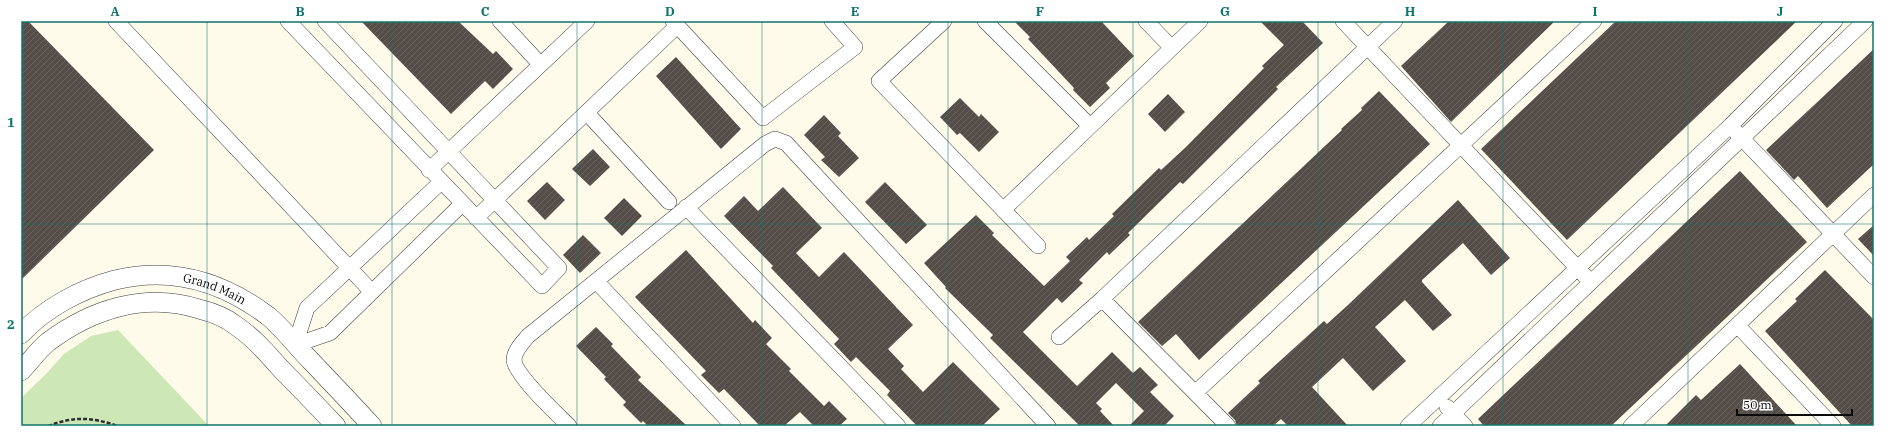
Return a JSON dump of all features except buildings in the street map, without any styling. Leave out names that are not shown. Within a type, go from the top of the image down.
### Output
[{"type":"street","points":[[116,21],[372,292]]},
{"type":"street","points":[[288,21],[429,170],[542,286],[559,268],[325,21]]},
{"type":"street","points":[[500,21],[540,64]]},
{"type":"street","points":[[429,170],[587,21]]},
{"type":"street","points":[[476,218],[587,113],[675,24],[763,118],[855,47],[832,21]]},
{"type":"street","points":[[944,21],[880,81],[1038,246]]},
{"type":"street","points":[[985,21],[1090,126]]},
{"type":"street","points":[[1146,21],[1172,48]]},
{"type":"street","points":[[1002,210],[1200,21]]},
{"type":"street","points":[[1343,21],[1591,283]]},
{"type":"street","points":[[1059,337],[1102,299],[1395,21]]},
{"type":"street","points":[[1195,393],[1594,21]]},
{"type":"street","points":[[1408,426],[1730,126],[1835,21]]},
{"type":"street","points":[[1440,426],[1866,21]]},
{"type":"street","points":[[587,113],[669,202]]},
{"type":"street","points":[[1730,126],[1874,277]]},
{"type":"street","points":[[569,426],[522,377],[514,361],[515,354],[528,336],[765,144],[775,139],[786,143],[1048,426]]},
{"type":"street","points":[[295,345],[307,308],[441,182]]},
{"type":"street","points":[[1637,424],[1832,233],[1874,195]]},
{"type":"street","points":[[276,363],[295,345],[330,332],[462,204]]},
{"type":"street","points":[[686,208],[898,426]]},
{"type":"street","name":"Grand Main","points":[[21,334],[47,312],[76,294],[98,284],[128,277],[154,275],[182,276],[210,283],[240,297],[269,317],[372,426]]},
{"type":"street","points":[[596,281],[733,426]]},
{"type":"street","points":[[1102,299],[1228,426]]},
{"type":"street","name":"Grand Main","points":[[21,371],[47,344],[92,315],[113,307],[135,303],[159,302],[183,304],[211,312],[233,323],[250,336],[336,426]]},
{"type":"street","points":[[1738,326],[1833,426]]},
{"type":"street","points":[[1438,398],[1465,426]]},
{"type":"path","points":[[48,426],[71,418],[95,418],[118,426]]},
{"type":"green space","points":[[118,330],[209,426],[21,426],[21,398],[64,354],[91,336]]}]
